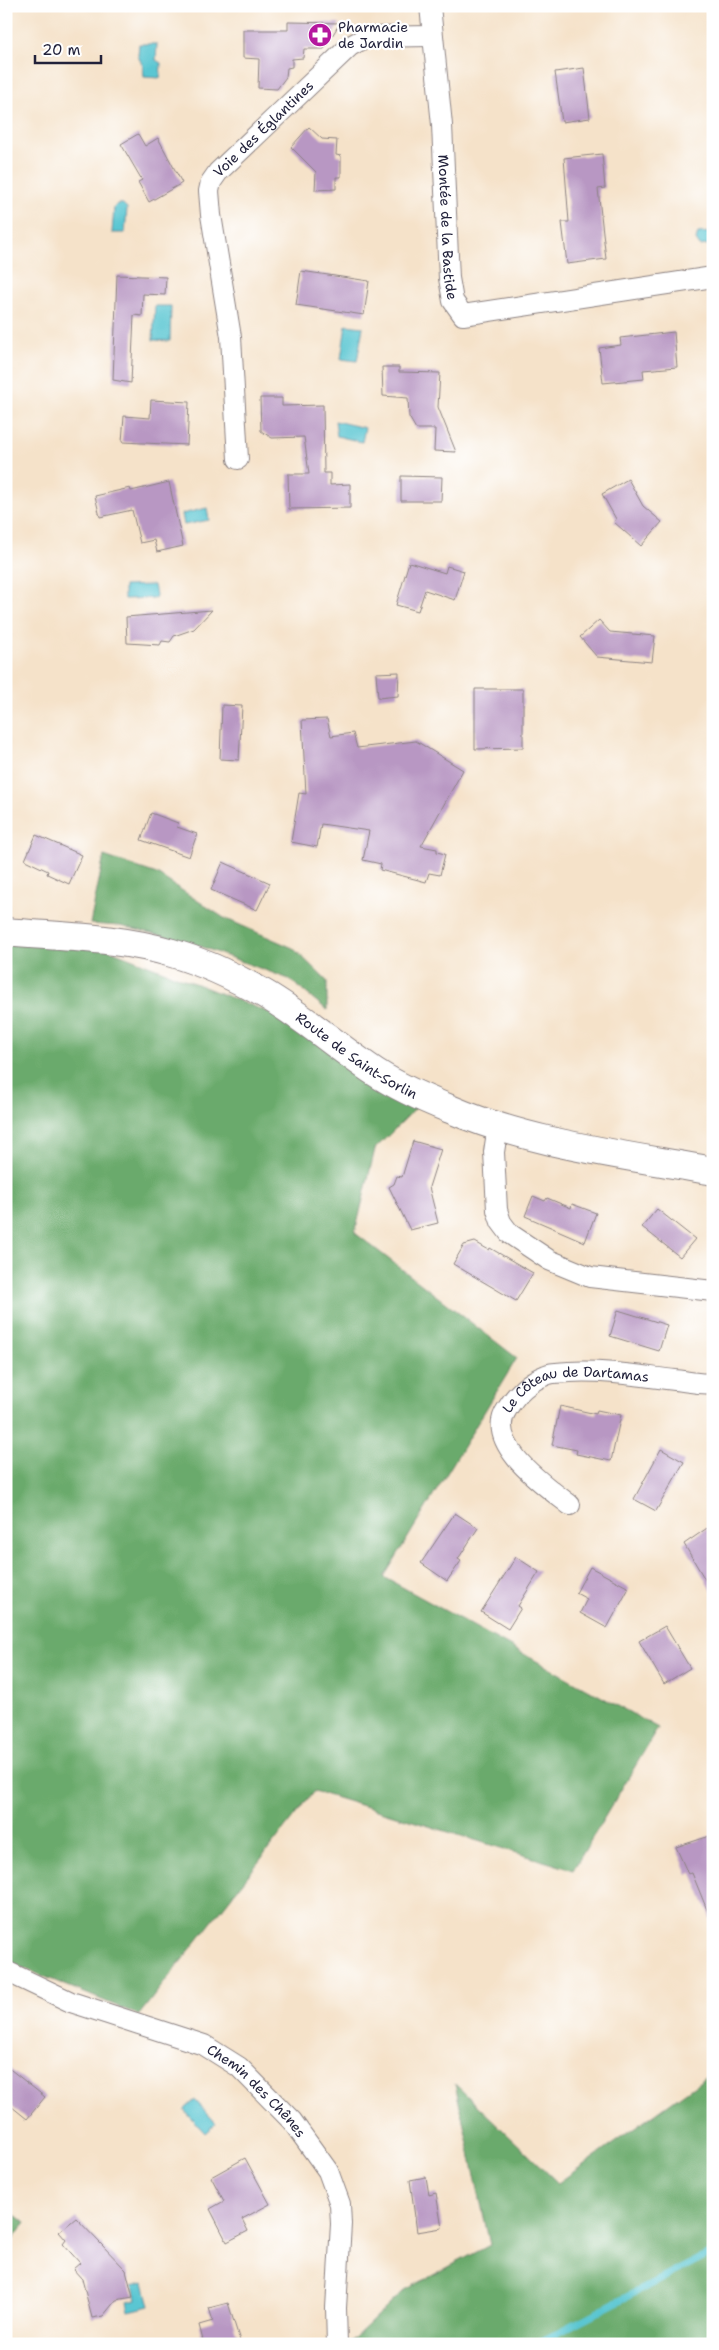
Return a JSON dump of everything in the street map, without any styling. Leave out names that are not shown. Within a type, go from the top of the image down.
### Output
[{"type":"street","name":"Montée de la Bastide","points":[[430,6],[431,36],[442,125],[449,278],[453,300],[463,314],[713,277]]},
{"type":"street","name":"Voie des Églantines","points":[[238,459],[232,337],[211,215],[209,191],[211,182],[218,172],[350,46],[367,37],[431,36]]},
{"type":"street","name":"Route de Saint-Sorlin","points":[[6,932],[112,942],[174,953],[228,975],[262,992],[384,1077],[452,1110],[498,1126],[542,1138],[713,1171]]},
{"type":"street","points":[[498,1126],[494,1152],[496,1210],[501,1222],[510,1234],[549,1260],[590,1277],[713,1291]]},
{"type":"street","name":"Le Côteau de Dartamas","points":[[570,1505],[517,1460],[505,1443],[503,1428],[504,1412],[517,1393],[532,1382],[548,1374],[589,1371],[713,1383]]},
{"type":"street","name":"Chemin des Chênes","points":[[6,1970],[71,2002],[204,2045],[239,2067],[292,2121],[328,2171],[340,2204],[341,2224],[336,2308],[338,2344]]},
{"type":"green space","points":[[104,856],[157,874],[224,918],[293,948],[327,981],[327,1010],[289,979],[186,941],[120,926],[90,924]]},
{"type":"green space","points":[[6,919],[100,946],[283,1018],[416,1108],[375,1149],[355,1233],[517,1358],[384,1577],[658,1728],[573,1870],[314,1791],[139,2015],[6,1961]]},
{"type":"green space","points":[[713,2072],[713,2344],[348,2344],[405,2290],[490,2245],[455,2084],[558,2183]]},
{"type":"green space","points":[[6,2210],[26,2222],[6,2249]]},
{"type":"water","points":[[139,44],[157,44],[156,60],[161,63],[160,78],[144,77],[143,66],[138,56]]},
{"type":"water","points":[[117,204],[123,204],[127,208],[125,233],[112,233],[114,208]]},
{"type":"water","points":[[713,232],[713,244],[700,246],[696,240],[698,233]]},
{"type":"water","points":[[155,306],[171,306],[170,341],[153,340]]},
{"type":"water","points":[[346,325],[363,327],[357,361],[341,359]]},
{"type":"water","points":[[335,421],[365,428],[362,442],[337,436]]},
{"type":"water","points":[[207,508],[209,520],[184,525],[182,514]]},
{"type":"water","points":[[154,585],[155,598],[124,599],[124,586]]},
{"type":"water","points":[[195,2100],[216,2123],[205,2133],[184,2110]]},
{"type":"water","points":[[144,2282],[150,2306],[129,2311],[127,2302],[136,2300],[133,2285]]},
{"type":"building","points":[[288,22],[340,23],[324,49],[304,49],[303,58],[292,59],[292,67],[287,68],[286,77],[277,89],[258,88],[259,59],[243,58],[243,30],[288,30]]},
{"type":"building","points":[[584,68],[590,118],[562,122],[555,72]]},
{"type":"building","points":[[309,127],[322,139],[337,140],[336,155],[341,156],[341,177],[336,177],[336,189],[315,190],[316,172],[291,147]]},
{"type":"building","points":[[138,134],[145,146],[158,138],[182,183],[149,202],[138,182],[142,180],[121,144]]},
{"type":"building","points":[[602,154],[605,188],[598,189],[606,259],[567,264],[562,222],[569,222],[564,158]]},
{"type":"building","points":[[301,271],[369,281],[364,315],[296,305]]},
{"type":"building","points":[[117,275],[166,277],[165,295],[143,294],[142,316],[134,315],[131,383],[113,380]]},
{"type":"building","points":[[674,332],[677,367],[643,370],[644,379],[603,383],[599,348],[621,345],[620,338]]},
{"type":"building","points":[[382,367],[399,367],[399,372],[440,373],[438,407],[456,452],[434,451],[435,429],[416,429],[409,417],[408,398],[383,396]]},
{"type":"building","points":[[260,398],[282,398],[282,406],[323,405],[324,473],[330,473],[330,485],[350,484],[350,508],[289,509],[288,474],[309,474],[304,437],[272,438],[261,431]]},
{"type":"building","points":[[151,400],[189,402],[187,445],[122,442],[124,416],[150,418]]},
{"type":"building","points":[[401,476],[442,477],[441,501],[401,501]]},
{"type":"building","points":[[628,479],[643,506],[662,522],[641,546],[614,522],[616,519],[602,494]]},
{"type":"building","points":[[169,482],[183,546],[157,552],[154,540],[140,543],[132,510],[100,517],[95,496],[130,488],[131,491]]},
{"type":"building","points":[[409,562],[445,573],[447,566],[464,571],[455,600],[425,590],[418,611],[396,605]]},
{"type":"building","points":[[212,610],[194,629],[174,636],[170,642],[162,641],[160,645],[127,643],[126,617]]},
{"type":"building","points":[[599,620],[610,632],[655,636],[652,662],[597,657],[580,637]]},
{"type":"building","points":[[399,672],[398,696],[378,698],[376,673]]},
{"type":"building","points":[[475,689],[523,689],[523,748],[475,749]]},
{"type":"building","points":[[222,705],[242,706],[239,760],[220,759]]},
{"type":"building","points":[[327,719],[331,736],[353,733],[357,748],[416,741],[463,770],[421,846],[437,849],[437,852],[445,854],[440,875],[429,873],[426,882],[380,870],[381,864],[363,860],[369,831],[321,824],[317,847],[291,842],[299,793],[306,794],[302,720]]},
{"type":"building","points":[[151,813],[178,823],[177,827],[197,834],[189,857],[141,840]]},
{"type":"building","points":[[36,835],[82,855],[69,884],[47,874],[48,871],[25,860]]},
{"type":"building","points":[[223,862],[270,883],[257,910],[211,890]]},
{"type":"building","points":[[413,1141],[441,1149],[429,1187],[438,1223],[410,1230],[389,1187],[394,1184],[397,1176],[402,1177]]},
{"type":"building","points":[[533,1196],[545,1201],[547,1198],[571,1208],[572,1204],[596,1213],[585,1242],[525,1216]]},
{"type":"building","points":[[657,1209],[695,1239],[680,1257],[642,1227]]},
{"type":"building","points":[[475,1242],[489,1250],[490,1248],[533,1273],[516,1301],[453,1264],[464,1245]]},
{"type":"building","points":[[618,1310],[667,1325],[659,1351],[610,1336]]},
{"type":"building","points":[[560,1406],[596,1414],[597,1410],[621,1415],[611,1461],[576,1454],[577,1450],[552,1445]]},
{"type":"building","points":[[661,1449],[684,1462],[656,1511],[634,1499]]},
{"type":"building","points":[[455,1513],[478,1528],[458,1559],[461,1561],[447,1581],[421,1563]]},
{"type":"building","points":[[713,1524],[713,1593],[684,1544]]},
{"type":"building","points":[[516,1557],[539,1572],[518,1606],[521,1608],[508,1629],[481,1612]]},
{"type":"building","points":[[590,1567],[629,1588],[607,1628],[580,1613],[587,1599],[576,1593]]},
{"type":"building","points":[[665,1626],[690,1668],[664,1684],[639,1641]]},
{"type":"building","points":[[713,1835],[712,1922],[692,1873],[688,1874],[676,1847]]},
{"type":"building","points":[[6,2066],[45,2097],[27,2119],[6,2102]]},
{"type":"building","points":[[245,2158],[270,2204],[242,2219],[248,2231],[227,2242],[210,2209],[224,2201],[211,2177]]},
{"type":"building","points":[[426,2177],[429,2195],[436,2193],[442,2228],[417,2232],[410,2180]]},
{"type":"building","points":[[76,2218],[126,2270],[133,2297],[116,2300],[103,2316],[92,2318],[82,2279],[73,2269],[80,2263],[63,2244],[66,2240],[59,2232]]},
{"type":"building","points":[[228,2303],[241,2344],[204,2344],[199,2325],[213,2321],[209,2308]]},
{"type":"waterway","points":[[536,2344],[713,2252]]},
{"type":"place","name":"Pharmacie de Jardin","points":[[320,35]]}]
